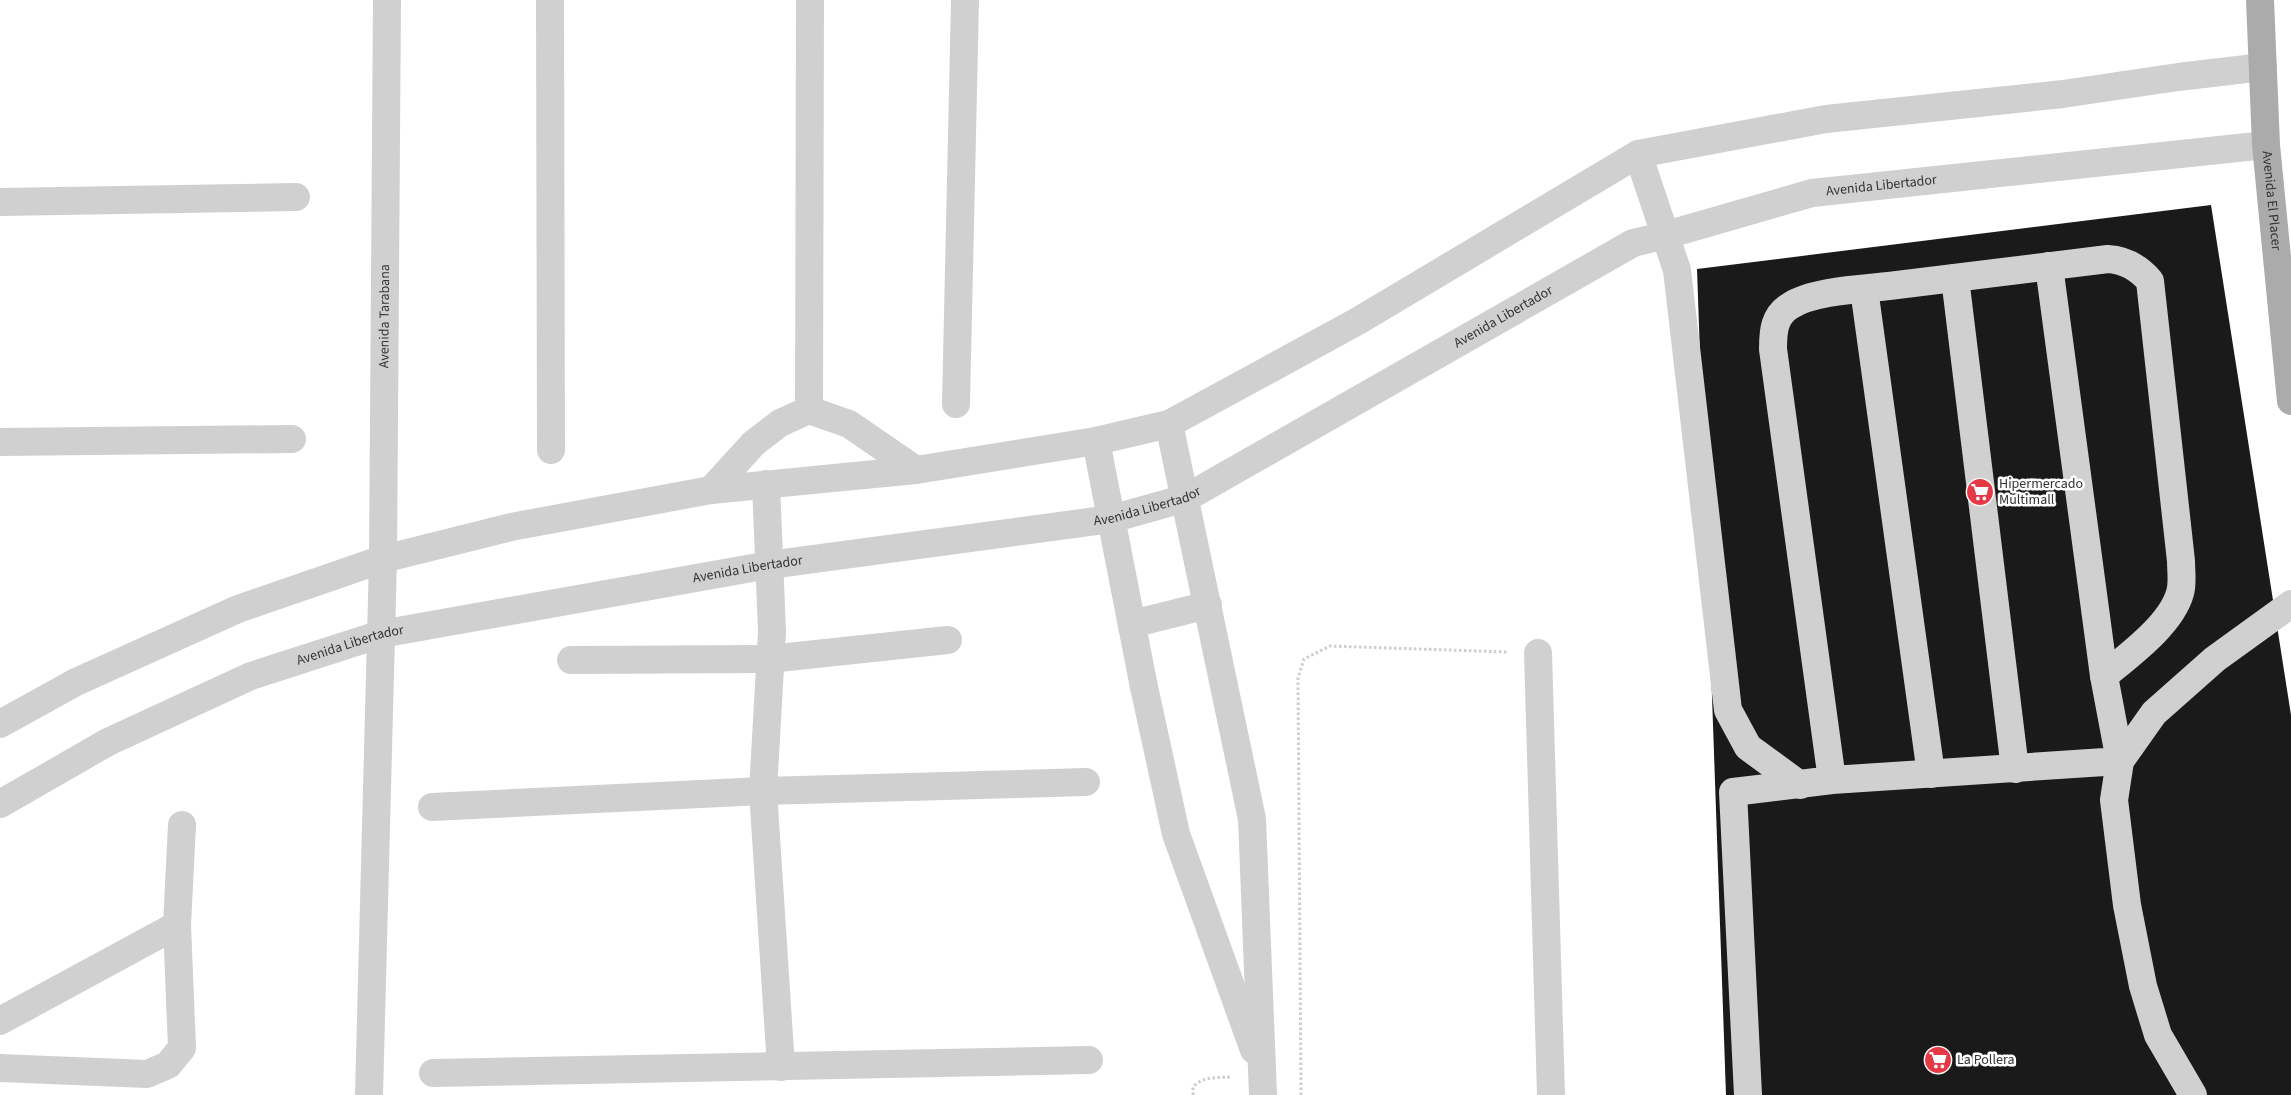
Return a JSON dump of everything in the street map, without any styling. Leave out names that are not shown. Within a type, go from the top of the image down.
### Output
[{"type":"main road","name":"Avenida El Placer","points":[[2260,0],[2266,145],[2291,401]]},
{"type":"street","name":"Avenida Tarabana","points":[[369,1095],[383,559],[387,0]]},
{"type":"street","points":[[550,0],[551,450]]},
{"type":"street","points":[[809,410],[810,0]]},
{"type":"street","points":[[956,404],[965,0]]},
{"type":"street","points":[[0,724],[76,682],[238,609],[383,559],[511,527],[711,490],[916,470],[1096,441],[1168,424],[1358,321],[1638,154],[1826,119],[2063,94],[2263,67]]},
{"type":"street","name":"Avenida Libertador","points":[[0,804],[108,742],[251,676],[381,634],[769,565],[1111,519],[1186,498],[1633,243],[1812,192],[2266,145]]},
{"type":"street","points":[[1638,154],[1677,270],[1728,710],[1748,747],[1800,785]]},
{"type":"street","points":[[0,202],[296,197]]},
{"type":"street","points":[[1832,780],[1772,348],[1775,323],[1781,312],[1791,304],[1809,297],[2108,259],[2121,260],[2132,266],[2150,281],[2181,562],[2180,593],[2172,610],[2155,631],[2104,676]]},
{"type":"street","points":[[2049,266],[2104,676],[2120,761],[2114,800],[2127,904],[2143,986],[2158,1035],[2193,1095]]},
{"type":"street","points":[[1955,278],[2015,768]]},
{"type":"street","points":[[1864,289],[1931,774]]},
{"type":"street","points":[[711,490],[754,443],[780,423],[809,410],[849,424],[916,470]]},
{"type":"street","points":[[1168,424],[1186,498],[1252,818],[1263,1085]]},
{"type":"street","points":[[0,442],[292,439]]},
{"type":"street","points":[[1096,441],[1176,834],[1263,1085]]},
{"type":"street","points":[[766,484],[772,632],[763,791],[781,1067]]},
{"type":"street","points":[[2120,761],[2154,713],[2215,659],[2291,604]]},
{"type":"street","points":[[1132,624],[1208,605]]},
{"type":"street","points":[[571,660],[770,659],[948,640]]},
{"type":"street","points":[[1538,653],[1551,1095]]},
{"type":"street","points":[[1748,1095],[1733,792],[1832,780],[2120,761]]},
{"type":"street","points":[[432,807],[763,791],[1086,782]]},
{"type":"street","points":[[0,1068],[147,1074],[168,1065],[182,1048],[177,925],[182,825]]},
{"type":"street","points":[[0,1021],[177,925]]},
{"type":"street","points":[[433,1073],[1089,1060]]},
{"type":"path","points":[[1301,1095],[1298,678],[1304,659],[1330,646],[1538,653]]},
{"type":"path","points":[[1193,1095],[1193,1087],[1198,1081],[1207,1078],[1263,1085]]},
{"type":"building","name":"Hipermercado Multimall","points":[[2211,205],[2291,715],[2291,1095],[1726,1095],[1697,269]]},
{"type":"place","name":"Hipermercado Multimall","points":[[1980,492]]},
{"type":"place","name":"La Pollera","points":[[1938,1060]]}]
